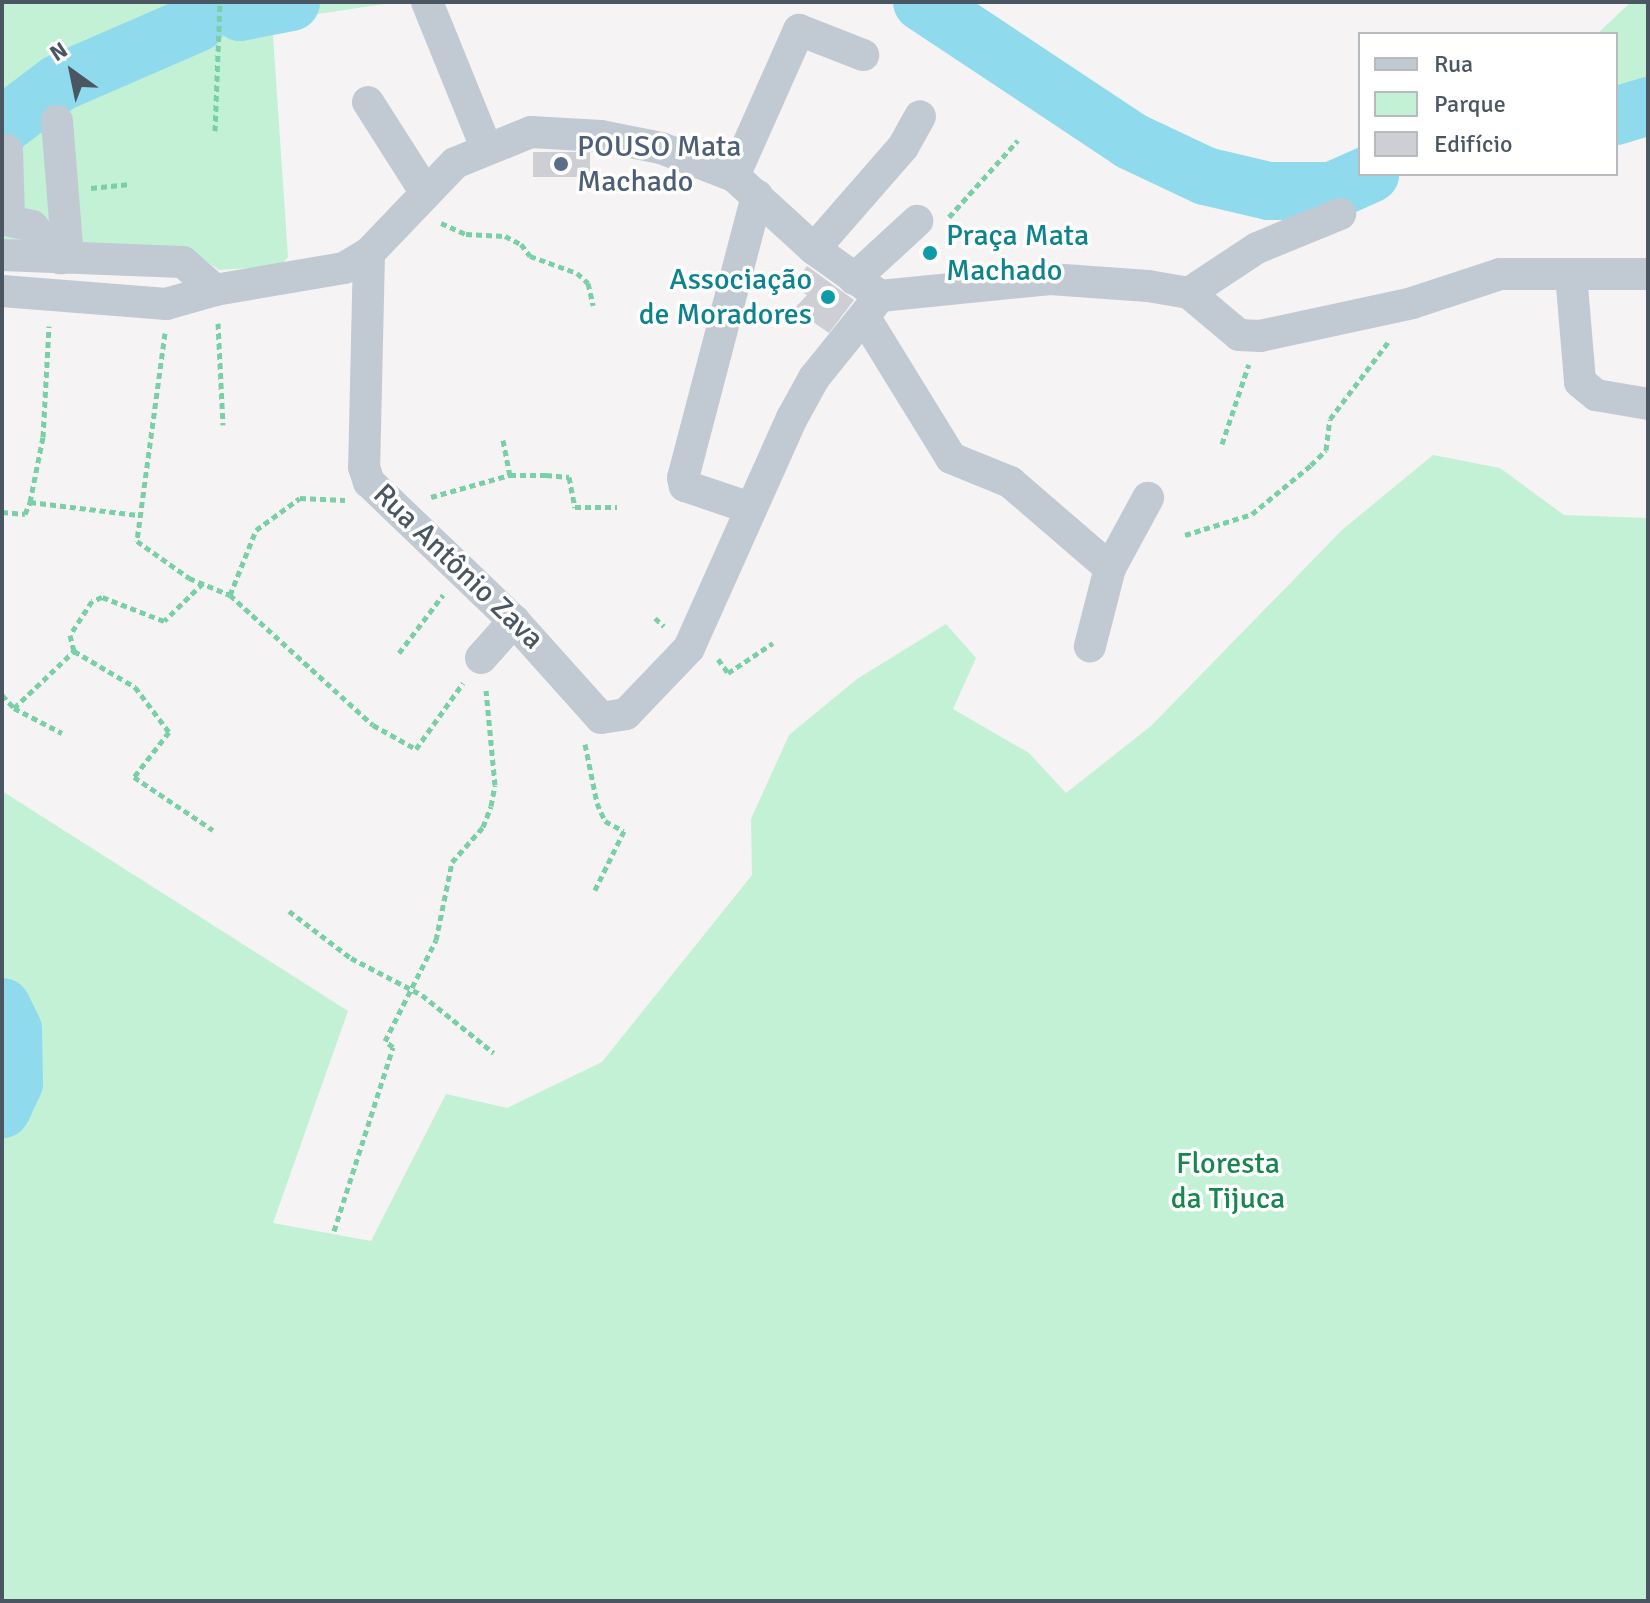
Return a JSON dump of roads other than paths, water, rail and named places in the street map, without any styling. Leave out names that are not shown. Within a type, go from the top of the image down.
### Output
[{"type":"street","points":[[427,2],[486,147]]},
{"type":"street","points":[[863,55],[806,32],[748,193],[683,478],[685,486],[739,503],[866,298],[931,221]]},
{"type":"street","points":[[368,102],[418,202]]},
{"type":"street","points":[[814,249],[896,156],[920,116]]},
{"type":"street","points":[[57,121],[64,258]]},
{"type":"street","points":[[2,291],[166,304],[215,290],[318,275],[344,268],[369,253],[455,163],[486,147],[531,132],[601,136],[661,148],[748,193],[814,249],[866,298],[951,458],[1010,482],[1110,568]]},
{"type":"street","points":[[7,150],[6,219],[41,232],[64,258]]},
{"type":"street","points":[[1189,293],[1257,248],[1340,214]]},
{"type":"street","name":"Rua Antônio Zava","points":[[369,253],[364,467],[392,508],[514,621],[592,708],[615,719],[636,705],[699,633],[739,503]]},
{"type":"street","points":[[2,255],[183,262],[215,290]]},
{"type":"street","points":[[866,298],[1050,279],[1189,293],[1220,322],[1248,335],[1278,334],[1412,303],[1500,274],[1648,274]]},
{"type":"street","points":[[1571,274],[1580,382],[1596,395],[1648,404]]},
{"type":"street","points":[[1090,646],[1110,568],[1148,498]]},
{"type":"street","points":[[481,658],[514,621]]},
{"type":"waterway","points":[[240,12],[291,2]]},
{"type":"waterway","points":[[922,2],[1131,141],[1205,176],[1269,191],[1332,191],[1366,176]]},
{"type":"waterway","points":[[2,126],[59,83],[197,23]]},
{"type":"waterway","points":[[1618,115],[1648,106]]},
{"type":"waterway","points":[[2,1007],[13,1030],[14,1083],[2,1109]]},
{"type":"place","name":"POUSO Mata Machado","points":[[561,164]]},
{"type":"place","name":"Praça Mata Machado","points":[[930,253]]},
{"type":"place","name":"Associação de Moradores","points":[[828,297]]},
{"type":"park label","name":"Floresta da Tijuca","points":[[1228,1181]]}]
